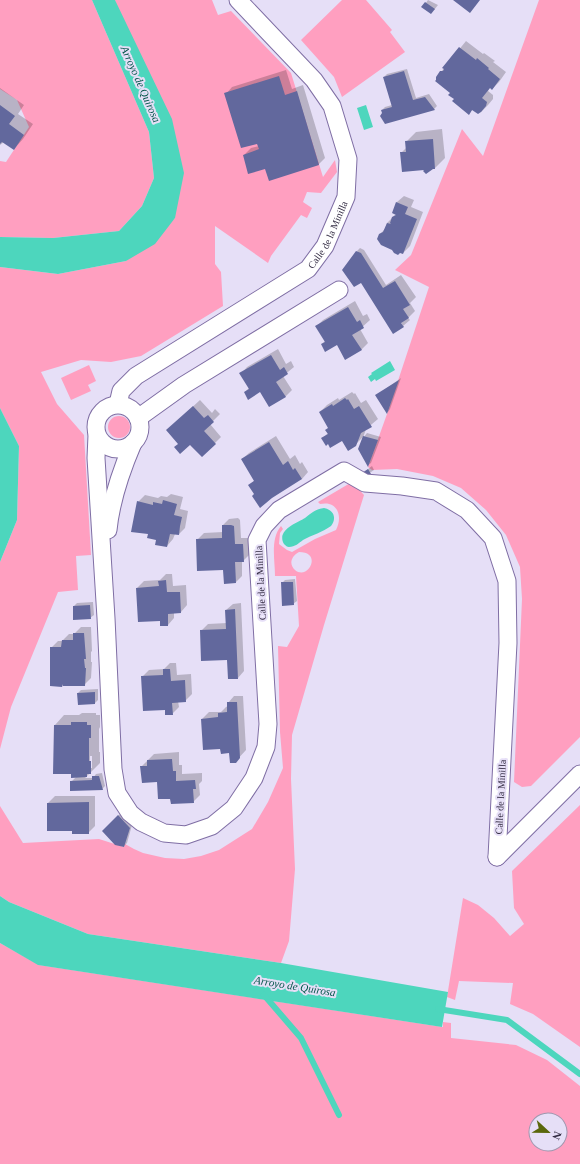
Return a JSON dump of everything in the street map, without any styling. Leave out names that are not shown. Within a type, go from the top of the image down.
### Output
[{"type":"street","name":"Calle de la Minilla","points":[[118,404],[121,391],[136,376],[308,269],[325,246],[346,197],[348,159],[332,106],[314,80],[238,0]]},
{"type":"street","points":[[138,418],[184,385],[339,290]]},
{"type":"street","points":[[118,404],[130,408],[138,418],[140,431],[133,443],[127,447],[113,449],[106,446],[97,435],[96,421],[99,414],[111,405],[118,404]]},
{"type":"street","name":"Calle de la Minilla","points":[[97,435],[96,458],[104,568],[114,769],[117,793],[130,813],[141,822],[164,833],[186,835],[212,826],[234,808],[254,778],[266,747],[268,724],[258,540],[264,526],[279,510],[344,471],[365,483],[436,491],[467,510],[493,538],[507,581],[508,643],[497,857],[580,774]]},
{"type":"street","name":"Calle de la Minilla","points":[[104,568],[109,516],[116,488],[133,443]]},
{"type":"shaded area","points":[[0,0],[92,0],[149,132],[154,178],[142,206],[119,231],[53,238],[0,237],[0,161],[6,162],[29,127],[17,100],[0,89]]},
{"type":"shaded area","points":[[115,0],[212,0],[218,15],[231,11],[291,73],[323,177],[335,160],[337,172],[321,193],[307,192],[303,202],[312,208],[307,218],[301,215],[271,256],[268,263],[215,226],[215,264],[221,272],[223,306],[141,356],[111,362],[81,360],[41,372],[57,404],[84,435],[91,555],[76,556],[78,590],[58,592],[11,707],[0,749],[0,562],[17,520],[19,446],[0,408],[0,267],[58,274],[126,261],[175,218]]},
{"type":"shaded area","points":[[342,0],[366,0],[392,30],[390,32],[405,52],[342,97],[334,77],[301,40]]},
{"type":"shaded area","points":[[539,0],[580,0],[580,737],[531,786],[522,787],[514,782],[522,599],[520,567],[506,535],[486,510],[461,488],[433,476],[397,469],[372,470],[368,467],[429,287],[395,270],[411,255],[462,129],[483,156]]},
{"type":"shaded area","points":[[89,365],[96,381],[88,385],[91,391],[71,400],[61,378]]},
{"type":"shaded area","points":[[119,416],[127,419],[130,427],[127,435],[119,438],[111,435],[108,427],[111,419]]},
{"type":"shaded area","points":[[352,482],[364,495],[292,735],[291,779],[295,869],[289,941],[281,963],[88,934],[9,902],[0,896],[0,806],[23,843],[99,839],[124,847],[125,844],[143,853],[165,858],[184,859],[201,856],[219,850],[252,829],[268,802],[283,768],[280,732],[278,646],[287,647],[299,626],[296,576],[275,576],[275,537],[281,526],[283,529],[280,533],[279,544],[292,552],[315,539],[336,530],[339,515],[335,507],[326,503],[320,504],[318,502]],"holes":[[[299,552],[306,553],[310,556],[312,561],[311,565],[304,572],[295,570],[291,562],[294,556]]]},
{"type":"shaded area","points":[[580,805],[580,1047],[533,1014],[510,1004],[513,983],[459,981],[455,1000],[447,997],[463,898],[478,905],[494,918],[510,936],[524,924],[514,908],[512,871]]},
{"type":"shaded area","points":[[0,943],[39,965],[443,1027],[443,1022],[451,1023],[451,1038],[516,1045],[547,1060],[580,1086],[580,1164],[0,1164]]},
{"type":"water","points":[[92,0],[115,0],[172,119],[184,173],[175,218],[155,244],[126,261],[58,274],[0,267],[0,237],[53,238],[119,231],[142,206],[154,178],[149,132]]},
{"type":"water","points":[[366,105],[373,127],[364,130],[357,108]]},
{"type":"water","points":[[390,361],[395,370],[376,381],[375,379],[371,382],[368,377],[372,374],[371,373]]},
{"type":"water","points":[[0,408],[19,446],[17,520],[0,562]]},
{"type":"water","points":[[324,508],[332,512],[334,515],[334,520],[331,526],[303,540],[297,545],[288,547],[284,544],[282,539],[283,535],[288,528],[318,509]]},
{"type":"water","points":[[0,896],[9,902],[88,934],[281,963],[448,992],[442,1027],[38,965],[0,943]]},
{"type":"building","points":[[453,0],[480,0],[470,13]]},
{"type":"building","points":[[425,2],[435,9],[431,14],[421,7]]},
{"type":"building","points":[[459,47],[476,60],[477,58],[500,79],[492,90],[490,88],[482,98],[487,102],[486,106],[478,114],[472,110],[469,115],[452,101],[454,99],[448,95],[450,93],[435,81],[440,71],[443,71],[444,69],[442,68]]},
{"type":"building","points":[[404,71],[413,100],[425,97],[435,110],[385,124],[380,116],[382,113],[381,110],[392,107],[383,77]]},
{"type":"building","points":[[279,76],[285,95],[297,91],[319,165],[269,181],[265,169],[248,174],[243,155],[259,149],[257,144],[241,148],[224,93]]},
{"type":"building","points":[[0,105],[15,116],[9,124],[24,135],[14,150],[2,142],[0,144]]},
{"type":"building","points":[[433,139],[435,169],[426,174],[423,171],[424,170],[402,172],[400,152],[406,152],[405,141]]},
{"type":"building","points":[[396,202],[408,207],[405,214],[417,219],[403,254],[400,253],[398,255],[392,250],[381,245],[377,239],[379,234],[383,232],[387,223],[391,224],[392,217],[396,215],[392,213]]},
{"type":"building","points":[[356,251],[361,253],[383,288],[395,281],[410,305],[403,309],[409,318],[401,323],[404,327],[393,334],[361,283],[354,287],[342,270]]},
{"type":"building","points":[[348,307],[357,322],[360,320],[364,328],[352,335],[362,350],[345,360],[337,345],[325,352],[321,344],[325,342],[315,326]]},
{"type":"building","points":[[271,355],[280,370],[284,367],[288,374],[276,382],[286,397],[269,407],[260,392],[248,400],[244,392],[249,389],[239,373]]},
{"type":"building","points":[[399,380],[387,414],[375,395]]},
{"type":"building","points":[[345,398],[347,400],[348,399],[354,409],[359,406],[372,427],[361,433],[356,446],[348,451],[342,441],[330,448],[328,444],[326,446],[321,438],[328,434],[325,430],[328,428],[319,412],[332,404],[333,406]]},
{"type":"building","points":[[193,406],[204,418],[208,415],[214,422],[204,431],[216,444],[202,457],[190,445],[180,454],[174,447],[178,444],[166,430]]},
{"type":"building","points":[[363,436],[378,440],[368,467],[358,449]]},
{"type":"building","points":[[269,442],[283,465],[288,461],[293,470],[295,468],[302,479],[272,498],[260,508],[252,496],[254,494],[248,485],[254,481],[241,459]]},
{"type":"building","points":[[368,469],[371,474],[365,478],[362,473]]},
{"type":"building","points":[[163,500],[177,504],[174,515],[182,517],[179,535],[170,534],[167,547],[155,545],[156,540],[147,538],[148,534],[131,532],[137,501],[153,505],[153,502],[162,504]]},
{"type":"building","points":[[222,525],[234,526],[235,544],[243,544],[244,562],[235,562],[236,583],[224,584],[223,570],[197,571],[196,539],[222,538]]},
{"type":"building","points":[[166,580],[167,592],[180,592],[181,613],[168,614],[168,626],[160,626],[160,621],[138,622],[136,588],[159,586],[158,581]]},
{"type":"building","points":[[281,582],[293,582],[294,605],[282,606]]},
{"type":"building","points":[[90,605],[91,619],[73,620],[73,606]]},
{"type":"building","points":[[235,609],[238,679],[228,679],[227,660],[201,661],[200,630],[226,629],[225,610]]},
{"type":"building","points":[[73,633],[84,633],[86,659],[84,659],[86,668],[85,686],[63,686],[63,684],[62,687],[50,686],[50,647],[61,647],[62,640],[73,640]]},
{"type":"building","points":[[163,669],[170,669],[171,681],[185,680],[186,702],[172,703],[173,715],[165,715],[165,710],[143,711],[141,676],[163,675]]},
{"type":"building","points":[[95,692],[95,704],[78,705],[77,693]]},
{"type":"building","points":[[227,702],[237,702],[240,758],[236,763],[230,763],[229,753],[221,754],[220,749],[203,750],[201,719],[218,717],[218,713],[227,712]]},
{"type":"building","points":[[71,722],[87,722],[87,725],[91,725],[91,738],[89,738],[89,761],[91,761],[91,774],[87,774],[87,777],[71,778],[71,774],[53,774],[54,725],[71,725]]},
{"type":"building","points":[[172,759],[173,771],[176,771],[176,781],[195,780],[196,789],[193,789],[194,803],[171,804],[170,799],[158,799],[157,782],[142,783],[140,766],[147,766],[147,760]]},
{"type":"building","points":[[92,776],[99,776],[103,790],[70,791],[70,781],[92,780]]},
{"type":"building","points":[[89,802],[89,834],[72,834],[72,831],[47,831],[47,803]]},
{"type":"building","points":[[118,815],[130,828],[124,847],[115,845],[102,831]]},
{"type":"waterway","points":[[264,995],[301,1038],[339,1115]]},
{"type":"waterway","name":"Arroyo de Quirosa","points":[[438,1009],[507,1020],[580,1074]]}]
